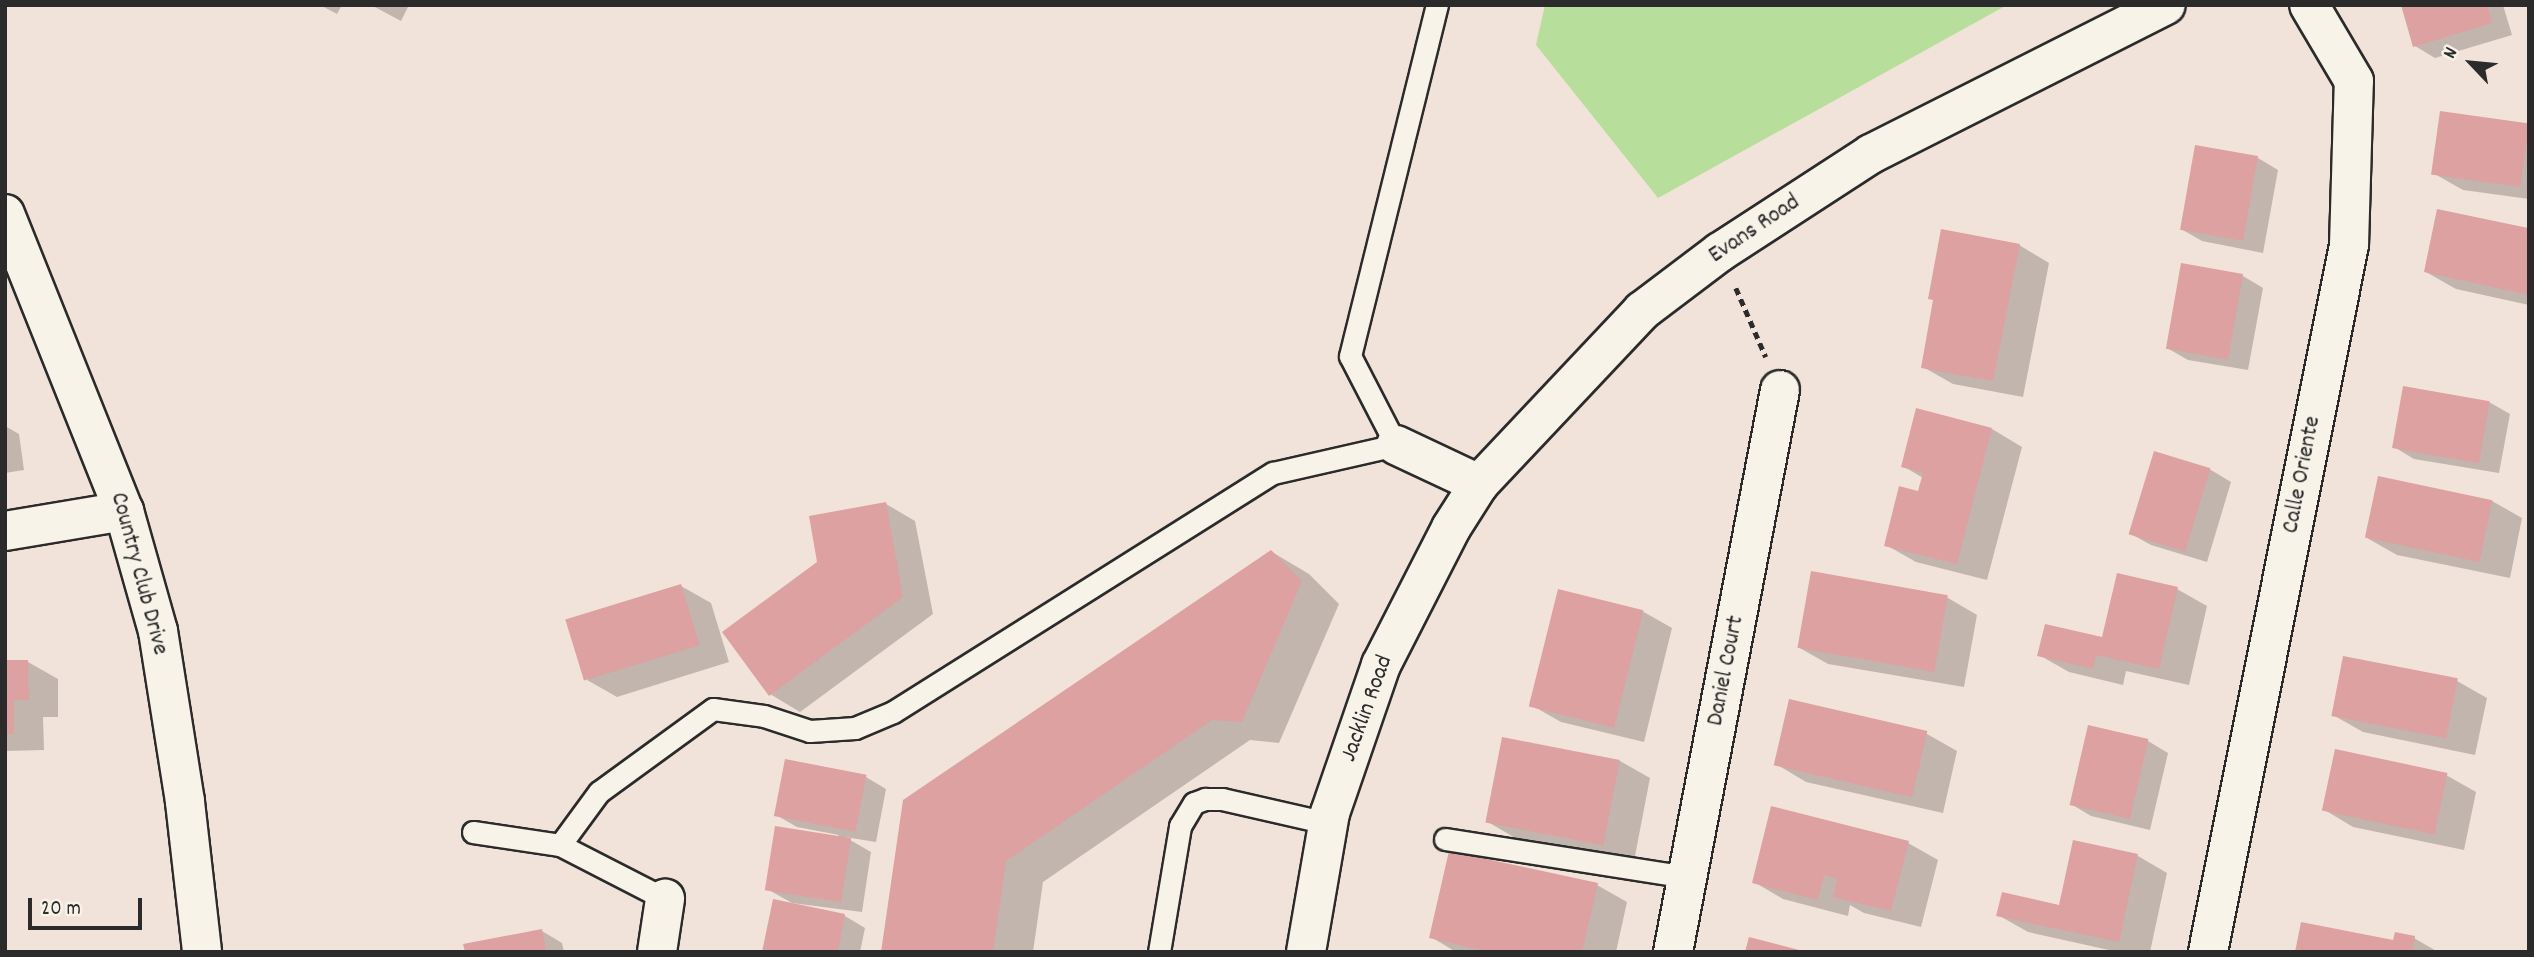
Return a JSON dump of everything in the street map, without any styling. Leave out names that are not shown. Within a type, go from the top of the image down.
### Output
[{"type":"street","name":"Evans Road","points":[[1479,484],[1642,311],[1720,252],[1871,155],[2166,5]]},
{"type":"street","name":"Calle Oriente","points":[[2208,952],[2349,245],[2354,81],[2309,5]]},
{"type":"street","name":"Country Club Drive","points":[[5,214],[124,511],[158,631],[185,802],[202,952]]},
{"type":"street","name":"Daniel Court","points":[[1673,952],[1780,390]]},
{"type":"street","points":[[1396,445],[1479,484]]},
{"type":"street","name":"Jacklin Road","points":[[1306,952],[1328,823],[1381,665],[1451,528],[1479,484]]},
{"type":"street","points":[[5,530],[124,511]]},
{"type":"street","points":[[657,952],[665,899]]},
{"type":"lane","points":[[559,845],[599,792],[713,709],[764,716],[810,731],[855,728],[893,712],[1273,473],[1396,445],[1350,356],[1437,5]]},
{"type":"lane","points":[[1159,952],[1180,826],[1194,803],[1205,799],[1222,799],[1328,823]]},
{"type":"lane","points":[[473,832],[559,845],[665,899]]},
{"type":"lane","points":[[1445,839],[1687,877]]},
{"type":"path","points":[[1720,252],[1780,390]]},
{"type":"green space","points":[[1545,5],[2007,5],[1658,198],[1536,45]]},
{"type":"building","points":[[2401,5],[2487,5],[2492,23],[2413,47]]},
{"type":"building","points":[[2440,111],[2529,124],[2520,187],[2431,174]]},
{"type":"building","points":[[2195,145],[2258,156],[2243,241],[2180,230]]},
{"type":"building","points":[[2437,209],[2528,228],[2529,295],[2424,272]]},
{"type":"building","points":[[1941,229],[2020,244],[1993,381],[1921,368],[1933,300],[1928,299]]},
{"type":"building","points":[[2181,263],[2243,274],[2228,360],[2166,349]]},
{"type":"building","points":[[2403,386],[2490,401],[2479,463],[2392,448]]},
{"type":"building","points":[[1916,408],[1992,428],[1957,564],[1884,546],[1899,486],[1918,491],[1923,473],[1901,467]]},
{"type":"building","points":[[2154,451],[2210,468],[2185,551],[2129,534]]},
{"type":"building","points":[[2378,476],[2492,500],[2479,562],[2365,538]]},
{"type":"building","points":[[886,502],[903,597],[769,696],[722,632],[817,562],[809,516]]},
{"type":"building","points":[[1271,550],[1302,581],[1242,722],[1212,720],[1006,861],[993,952],[881,952],[903,800]]},
{"type":"building","points":[[1811,571],[1948,595],[1934,672],[1797,648]]},
{"type":"building","points":[[2117,573],[2178,587],[2159,669],[2096,655],[2093,669],[2037,656],[2045,624],[2102,637]]},
{"type":"building","points":[[681,584],[700,645],[584,681],[565,619]]},
{"type":"building","points":[[1558,589],[1643,610],[1614,728],[1529,706]]},
{"type":"building","points":[[2343,656],[2458,678],[2446,738],[2331,716]]},
{"type":"building","points":[[5,660],[28,660],[29,700],[14,700],[14,734],[5,734]]},
{"type":"building","points":[[1789,699],[1927,731],[1912,797],[1774,765]]},
{"type":"building","points":[[2088,725],[2148,739],[2130,819],[2070,805]]},
{"type":"building","points":[[1502,737],[1620,760],[1603,845],[1485,822]]},
{"type":"building","points":[[2335,749],[2447,773],[2434,835],[2322,811]]},
{"type":"building","points":[[785,759],[866,775],[855,832],[774,816]]},
{"type":"building","points":[[1771,806],[1909,841],[1891,911],[1833,897],[1837,879],[1824,875],[1818,900],[1752,883]]},
{"type":"building","points":[[775,826],[851,838],[841,902],[765,890]]},
{"type":"building","points":[[2073,840],[2138,854],[2119,942],[1996,916],[2002,892],[2059,905]]},
{"type":"building","points":[[1449,851],[1598,883],[1582,952],[1490,952],[1429,938]]},
{"type":"building","points":[[773,899],[845,914],[838,952],[762,952]]},
{"type":"building","points":[[2301,922],[2393,940],[2395,932],[2415,936],[2412,952],[2295,952]]},
{"type":"building","points":[[542,929],[546,952],[465,952],[463,944]]},
{"type":"building","points":[[1749,937],[1803,951],[1803,952],[1745,952]]}]
